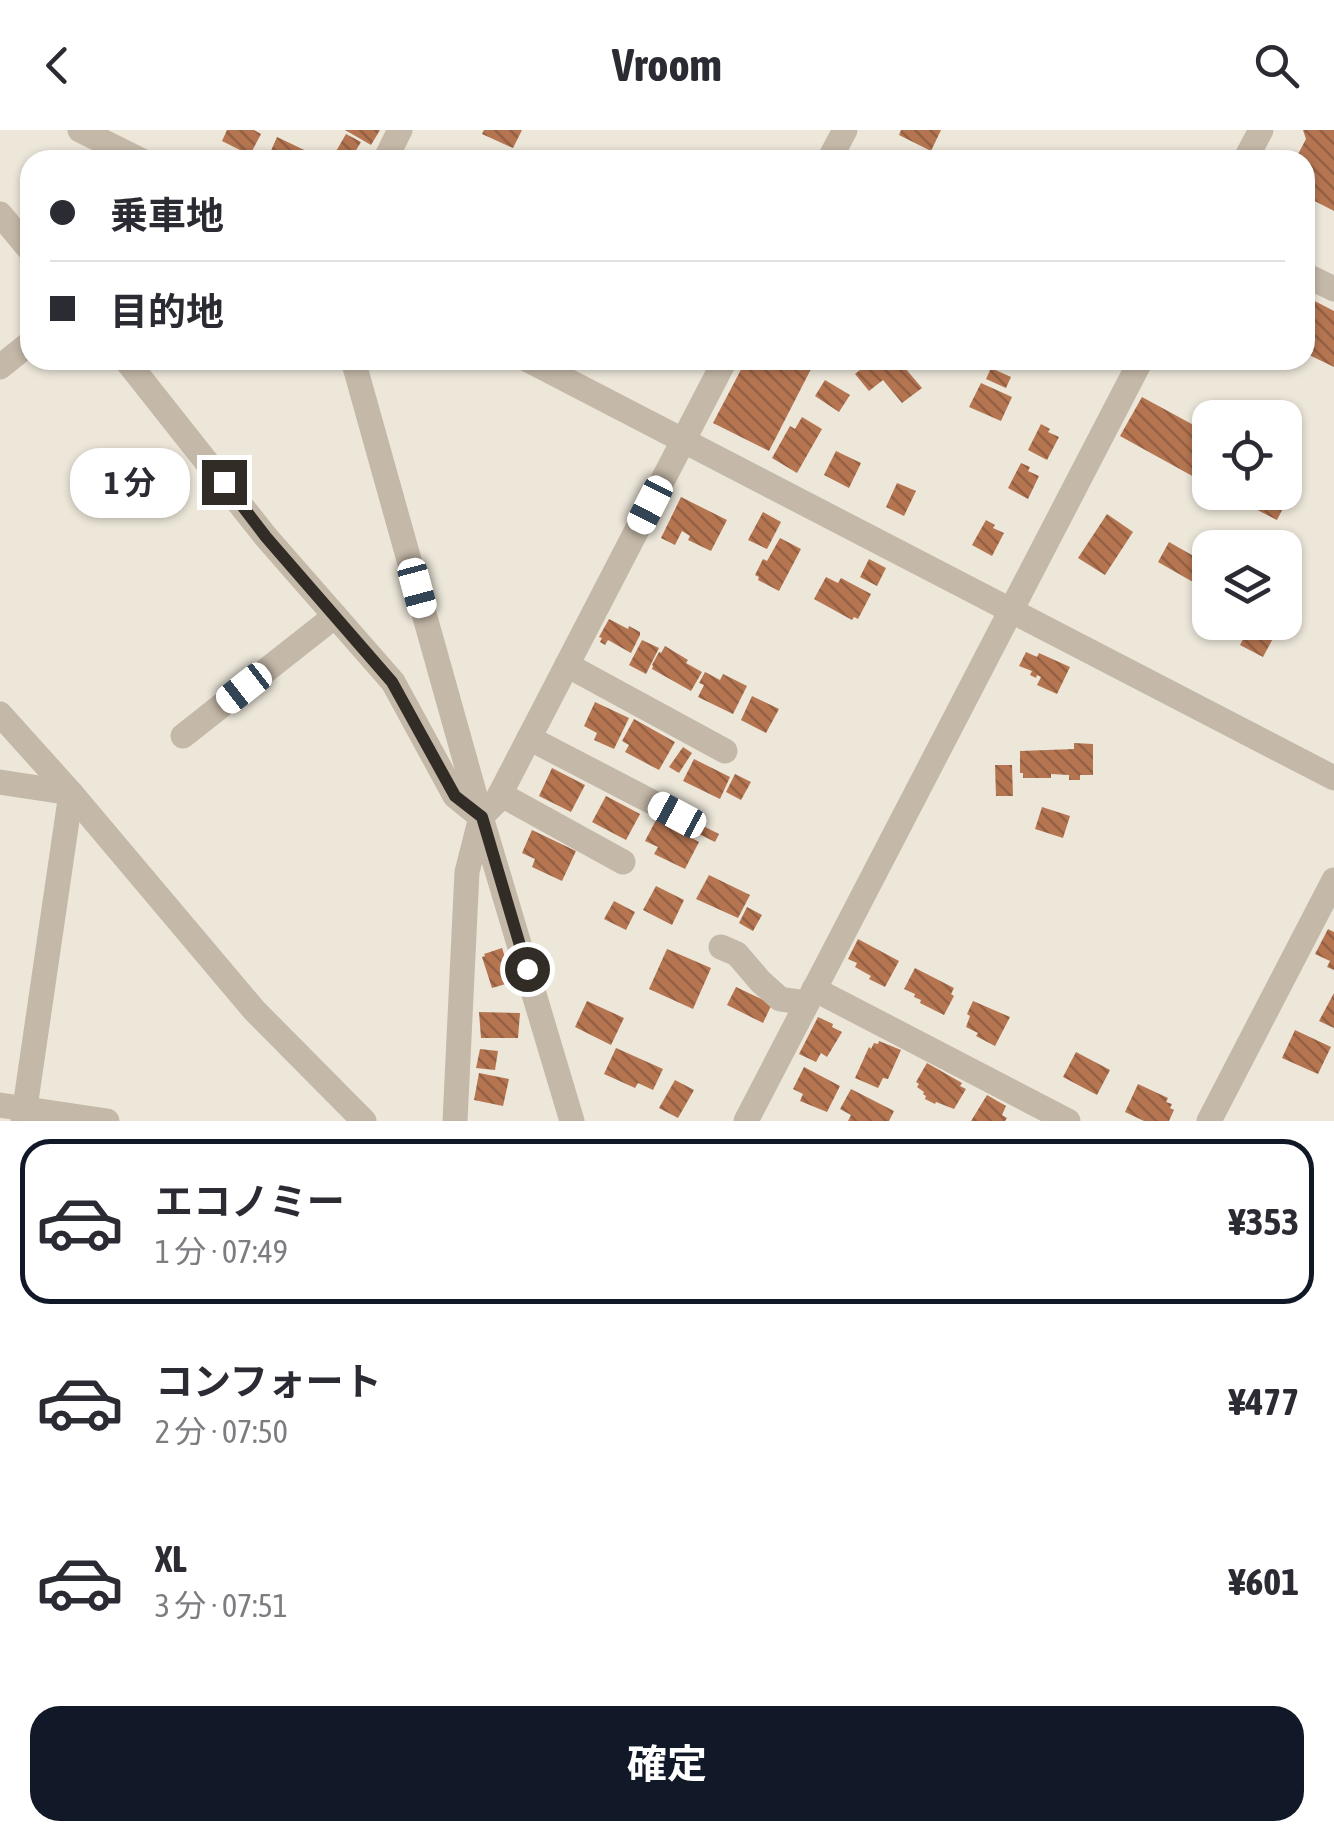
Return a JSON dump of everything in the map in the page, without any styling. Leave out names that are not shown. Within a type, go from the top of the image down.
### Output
[{"type":"street","points":[[80,130],[120,150]]},
{"type":"street","points":[[0,214],[20,238]]},
{"type":"street","points":[[0,368],[20,351]]},
{"type":"street","points":[[134,370],[266,537],[392,682],[455,796],[482,817]]},
{"type":"street","points":[[356,370],[572,1121]]},
{"type":"street","points":[[547,370],[1334,778]]},
{"type":"street","points":[[455,1121],[467,872],[482,817],[496,802],[720,370]]},
{"type":"street","points":[[754,1118],[811,996],[1136,370]]},
{"type":"street","points":[[183,736],[335,616]]},
{"type":"street","points":[[567,665],[725,750]]},
{"type":"street","points":[[0,714],[254,1010],[364,1121]]},
{"type":"street","points":[[529,738],[677,815]]},
{"type":"street","points":[[0,782],[70,793]]},
{"type":"street","points":[[70,793],[16,1111],[106,1121]]},
{"type":"street","points":[[500,794],[623,862]]},
{"type":"street","points":[[1208,1121],[1334,880]]},
{"type":"street","points":[[721,947],[737,954],[780,998],[811,996],[1068,1121]]},
{"type":"building","points":[[227,130],[254,130],[261,134],[253,150],[240,150],[222,141]]},
{"type":"building","points":[[345,130],[380,130],[371,145]]},
{"type":"building","points":[[484,130],[522,130],[513,148],[482,134]]},
{"type":"building","points":[[901,130],[941,130],[931,150],[899,135]]},
{"type":"building","points":[[1303,130],[1334,130],[1334,211],[1315,201],[1315,150],[1300,150],[1306,139]]},
{"type":"building","points":[[346,134],[361,142],[356,150],[337,150]]},
{"type":"building","points":[[277,137],[304,150],[271,150]]},
{"type":"building","points":[[1315,301],[1334,311],[1334,367],[1315,358]]},
{"type":"building","points":[[741,370],[810,370],[769,451],[713,423]]},
{"type":"building","points":[[860,370],[907,370],[922,388],[902,403],[883,380],[869,391],[855,374]]},
{"type":"building","points":[[990,370],[1011,377],[1006,388],[986,379]]},
{"type":"building","points":[[825,380],[850,395],[839,412],[815,396]]},
{"type":"building","points":[[981,383],[1012,397],[1001,421],[969,407]]},
{"type":"building","points":[[1142,397],[1192,424],[1192,476],[1120,436]]},
{"type":"building","points":[[802,417],[822,429],[797,473],[772,458],[790,426],[795,429]]},
{"type":"building","points":[[1041,424],[1059,437],[1047,460],[1028,450]]},
{"type":"building","points":[[836,451],[861,463],[849,488],[824,475]]},
{"type":"building","points":[[1021,463],[1039,476],[1028,499],[1008,488]]},
{"type":"building","points":[[897,483],[916,491],[904,516],[886,507]]},
{"type":"building","points":[[681,497],[727,520],[711,551],[688,540],[690,536],[682,531],[675,545],[661,538]]},
{"type":"building","points":[[1257,510],[1282,510],[1277,520]]},
{"type":"building","points":[[763,512],[781,522],[767,549],[748,540]]},
{"type":"building","points":[[1107,514],[1133,532],[1105,575],[1078,558]]},
{"type":"building","points":[[986,520],[1004,533],[992,556],[972,545]]},
{"type":"building","points":[[780,538],[801,549],[779,591],[755,575]]},
{"type":"building","points":[[1169,542],[1192,555],[1192,581],[1158,562]]},
{"type":"building","points":[[869,559],[886,568],[877,586],[860,577]]},
{"type":"building","points":[[826,577],[838,583],[841,578],[871,594],[858,619],[852,620],[814,599]]},
{"type":"building","points":[[609,619],[640,632],[631,653],[608,640],[605,645],[600,642]]},
{"type":"building","points":[[642,640],[659,648],[646,674],[629,665]]},
{"type":"building","points":[[1243,640],[1272,640],[1263,657],[1240,645]]},
{"type":"building","points":[[665,646],[702,672],[691,691],[652,669]]},
{"type":"building","points":[[1026,652],[1037,657],[1039,653],[1070,667],[1057,694],[1037,685],[1041,677],[1030,675],[1032,671],[1019,666]]},
{"type":"building","points":[[705,672],[720,680],[723,674],[747,686],[733,714],[698,697]]},
{"type":"building","points":[[752,696],[779,709],[766,733],[741,720]]},
{"type":"building","points":[[595,702],[629,718],[614,749],[594,740],[597,733],[584,726]]},
{"type":"building","points":[[634,719],[675,742],[659,770],[625,752],[629,745],[622,741]]},
{"type":"building","points":[[1074,743],[1093,744],[1093,775],[1080,775],[1080,780],[1051,774],[1051,778],[1023,778],[1020,751],[1074,749]]},
{"type":"building","points":[[683,747],[692,753],[679,773],[669,767]]},
{"type":"building","points":[[694,759],[730,777],[720,799],[683,781]]},
{"type":"building","points":[[995,765],[1012,765],[1013,796],[996,796]]},
{"type":"building","points":[[552,768],[585,785],[571,812],[539,796]]},
{"type":"building","points":[[735,774],[751,782],[741,800],[726,792]]},
{"type":"building","points":[[606,796],[640,814],[626,840],[592,822]]},
{"type":"building","points":[[1042,807],[1070,816],[1063,838],[1035,829]]},
{"type":"building","points":[[689,819],[719,834],[715,842],[685,827]]},
{"type":"building","points":[[656,820],[699,842],[685,869],[654,854],[658,847],[645,841]]},
{"type":"building","points":[[532,830],[576,851],[562,881],[532,867],[535,859],[522,853]]},
{"type":"building","points":[[709,875],[750,895],[738,918],[696,899]]},
{"type":"building","points":[[656,886],[684,900],[672,925],[643,910]]},
{"type":"building","points":[[614,901],[635,912],[626,930],[604,919]]},
{"type":"building","points":[[747,907],[762,915],[753,931],[739,923]]},
{"type":"building","points":[[1328,929],[1334,932],[1334,970],[1327,967],[1330,961],[1315,954]]},
{"type":"building","points":[[858,939],[899,961],[885,987],[869,979],[871,976],[848,959]]},
{"type":"building","points":[[502,948],[513,982],[492,988],[482,957]]},
{"type":"building","points":[[667,949],[711,968],[693,1009],[649,989]]},
{"type":"building","points":[[915,968],[954,988],[944,1015],[920,1003],[915,994],[904,989]]},
{"type":"building","points":[[736,987],[772,1004],[763,1023],[727,1005]]},
{"type":"building","points":[[1334,993],[1334,1028],[1319,1021]]},
{"type":"building","points":[[587,1001],[624,1018],[611,1045],[575,1027]]},
{"type":"building","points":[[973,1001],[1010,1017],[995,1046],[966,1027]]},
{"type":"building","points":[[479,1012],[520,1013],[518,1038],[481,1038]]},
{"type":"building","points":[[818,1017],[842,1032],[827,1057],[821,1053],[816,1062],[799,1054]]},
{"type":"building","points":[[1295,1030],[1331,1047],[1318,1074],[1282,1058]]},
{"type":"building","points":[[879,1041],[901,1050],[888,1079],[883,1078],[878,1088],[855,1078],[869,1047]]},
{"type":"building","points":[[616,1048],[663,1069],[653,1090],[638,1083],[635,1088],[604,1074]]},
{"type":"building","points":[[480,1049],[498,1051],[495,1070],[476,1068]]},
{"type":"building","points":[[1076,1052],[1110,1070],[1097,1095],[1063,1077]]},
{"type":"building","points":[[927,1063],[966,1089],[954,1109],[925,1099],[924,1092],[917,1087]]},
{"type":"building","points":[[804,1067],[840,1086],[827,1112],[800,1101],[803,1094],[793,1089]]},
{"type":"building","points":[[479,1073],[509,1079],[503,1106],[474,1100]]},
{"type":"building","points":[[675,1080],[694,1090],[678,1118],[659,1108]]},
{"type":"building","points":[[1138,1084],[1168,1098],[1166,1102],[1174,1110],[1169,1121],[1144,1121],[1125,1112]]},
{"type":"building","points":[[851,1089],[894,1111],[889,1121],[848,1121],[851,1115],[840,1109]]},
{"type":"building","points":[[987,1095],[1006,1106],[1002,1115],[1007,1118],[1005,1121],[971,1121]]},
{"type":"route","points":[[224,482],[266,537],[392,682],[455,796],[482,817],[527,969]]}]
